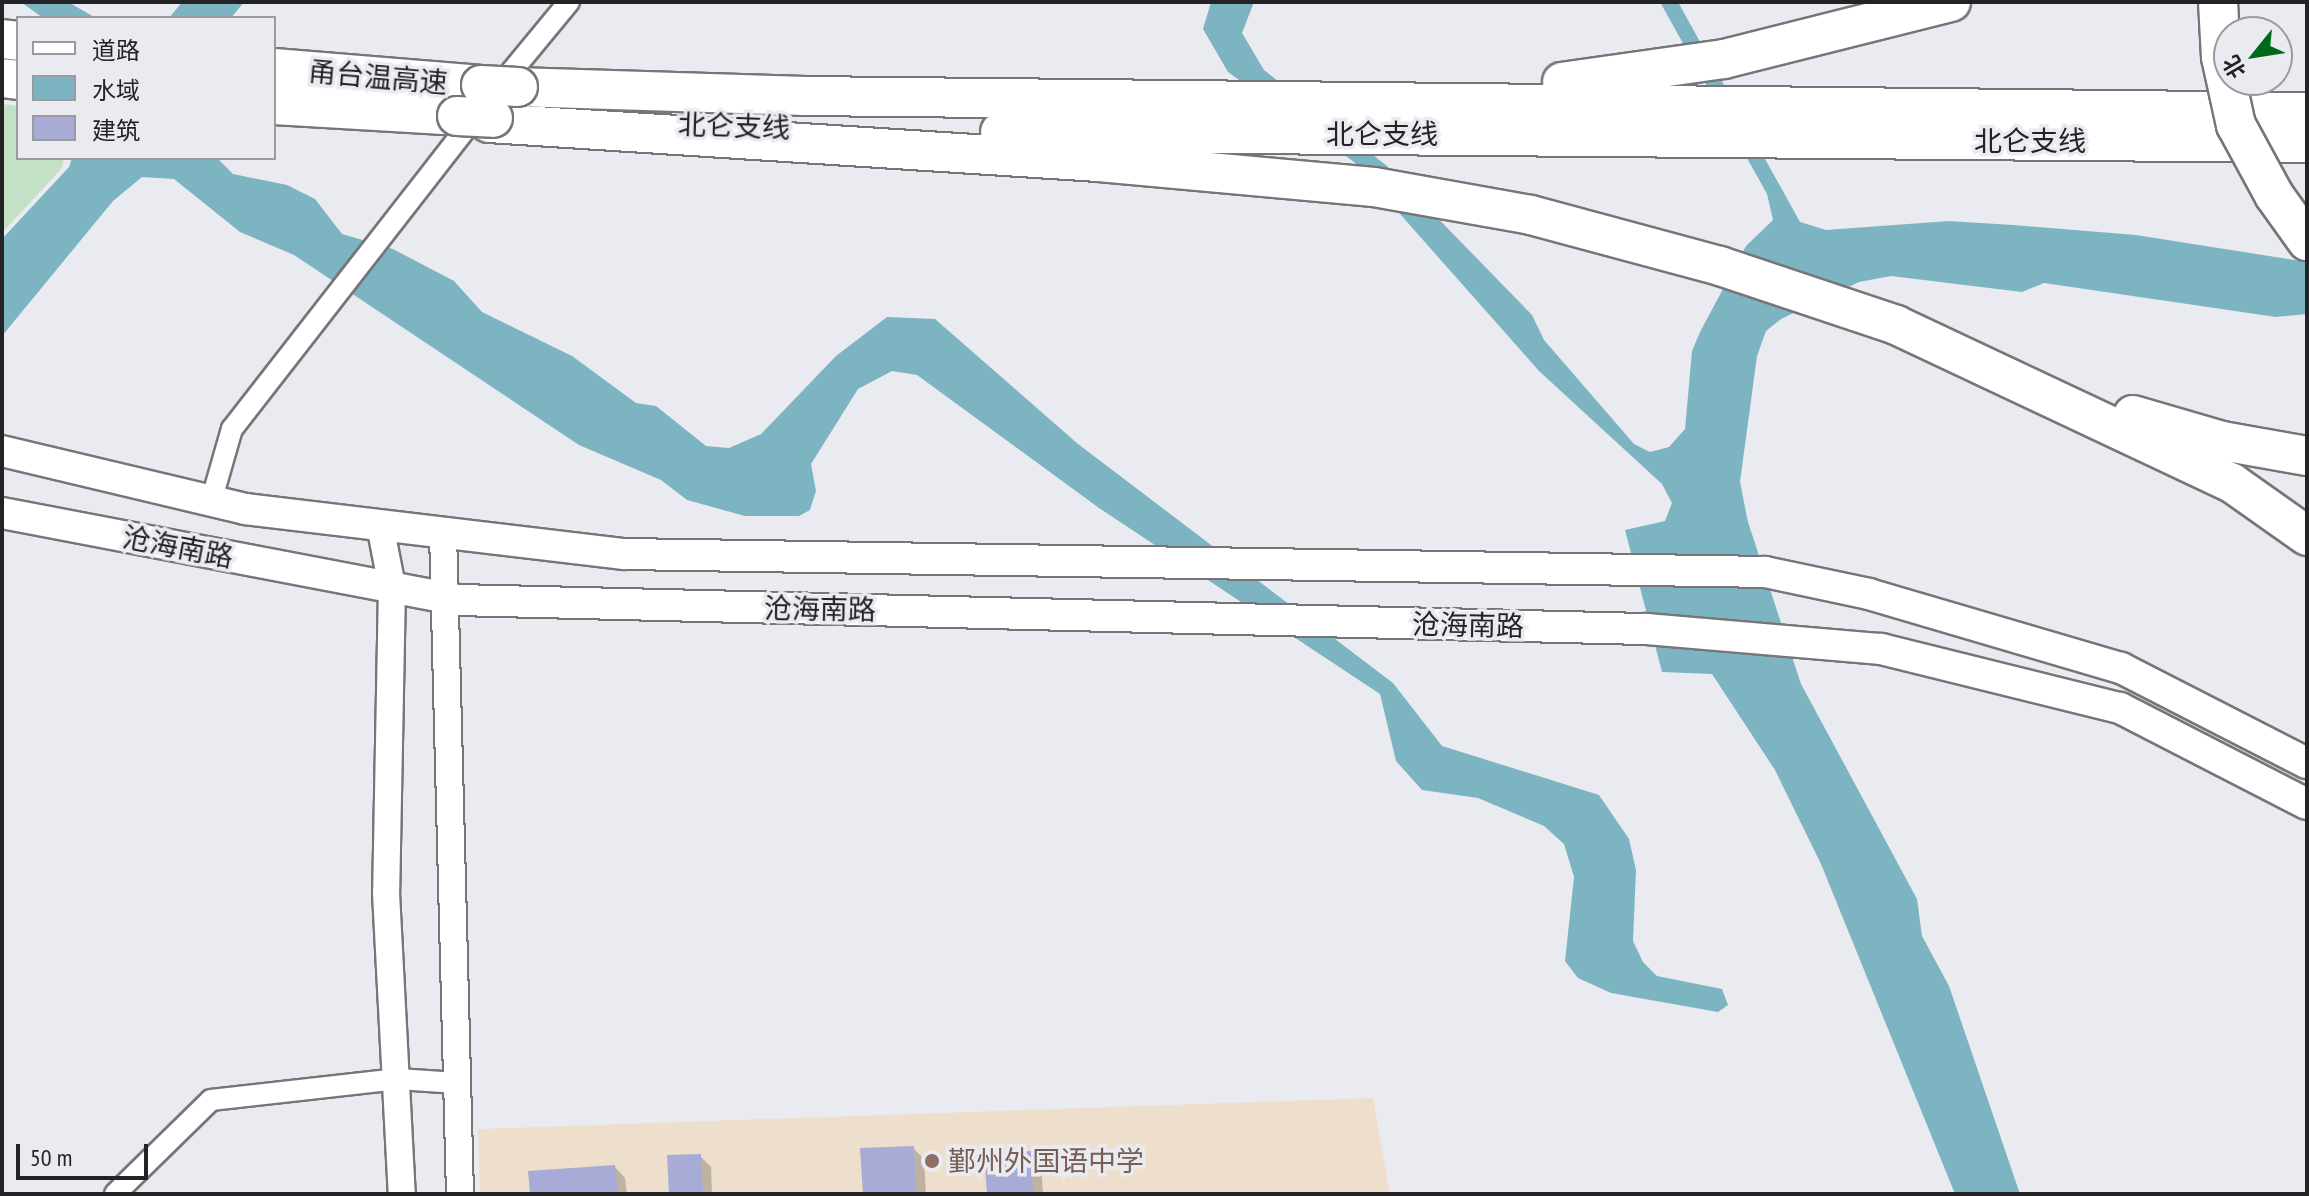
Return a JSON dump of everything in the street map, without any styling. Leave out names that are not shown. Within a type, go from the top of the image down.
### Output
[{"type":"highway","points":[[803,96],[1581,82],[1724,59],[1951,2]]},
{"type":"highway","points":[[2218,2],[2221,57],[2236,125],[2274,195],[2307,241]]},
{"type":"highway","name":"甬台温高速","points":[[276,68],[482,108]]},
{"type":"highway","name":"北仑支线","points":[[482,108],[803,96],[2307,112]]},
{"type":"highway","name":"甬台温高速","points":[[276,105],[339,111],[482,108]]},
{"type":"highway","points":[[482,108],[1374,187],[1531,215],[1720,266],[1896,325],[2232,483],[2307,536]]},
{"type":"highway","name":"北仑支线","points":[[482,108],[880,131],[2307,143]]},
{"type":"highway","points":[[2027,384],[2222,441],[2307,456]]},
{"type":"main road","name":"沧海南路","points":[[2,451],[211,502],[624,554],[1765,572],[1869,594],[2121,668],[2307,763]]},
{"type":"main road","name":"沧海南路","points":[[2,513],[446,598],[1647,629],[1881,649],[2120,708],[2307,804]]},
{"type":"street","points":[[211,502],[232,429],[569,2]]},
{"type":"street","points":[[380,525],[392,587],[386,893],[402,1194]]},
{"type":"street","points":[[443,532],[460,1194]]},
{"type":"street","points":[[115,1194],[211,1100],[398,1079],[457,1083]]},
{"type":"shaded area","name":"鄞州外国语中学","points":[[1373,1098],[1390,1194],[480,1194],[478,1129]]},
{"type":"green space","points":[[2,104],[16,106],[16,160],[64,160],[62,168],[2,233]]},
{"type":"water","points":[[21,2],[68,2],[92,16],[40,16]]},
{"type":"water","points":[[182,2],[244,2],[233,16],[171,16]]},
{"type":"water","points":[[1211,2],[1254,2],[1242,33],[1264,70],[1387,166],[1532,315],[1544,340],[1634,444],[1650,452],[1669,447],[1685,429],[1692,351],[1700,332],[1746,246],[1773,220],[1767,194],[1660,2],[1678,2],[1800,222],[1826,230],[1949,221],[2013,225],[2136,235],[2307,262],[2307,314],[2276,317],[2044,283],[2022,292],[1891,276],[1859,282],[1781,319],[1766,331],[1757,356],[1740,482],[1748,522],[1801,684],[1917,899],[1922,936],[1949,986],[2020,1194],[1955,1194],[1821,864],[1775,770],[1712,674],[1662,672],[1625,530],[1665,521],[1672,503],[1662,484],[1539,371],[1354,162],[1228,72],[1203,29]]},
{"type":"water","points":[[71,160],[219,160],[233,174],[287,185],[315,199],[342,234],[393,249],[454,281],[482,312],[572,356],[636,403],[656,406],[706,446],[729,448],[761,434],[836,356],[887,317],[935,319],[1078,444],[1393,683],[1442,746],[1599,795],[1629,839],[1636,870],[1633,941],[1643,962],[1657,976],[1722,989],[1728,1005],[1718,1012],[1611,993],[1578,978],[1565,961],[1574,877],[1564,844],[1544,826],[1478,798],[1422,790],[1396,761],[1380,694],[1099,508],[917,375],[892,371],[858,389],[811,464],[816,491],[810,510],[799,516],[745,516],[687,500],[661,480],[579,445],[294,255],[240,232],[174,179],[142,177],[113,201],[2,336],[2,239],[69,167]]},
{"type":"building","points":[[914,1146],[916,1194],[863,1194],[860,1148]]},
{"type":"building","points":[[1031,1151],[1033,1194],[987,1194],[984,1154]]},
{"type":"building","points":[[701,1154],[703,1194],[669,1194],[667,1155]]},
{"type":"building","points":[[615,1165],[618,1194],[530,1194],[528,1171]]},
{"type":"place","name":"鄞州外国语中学","points":[[932,1161]]}]
